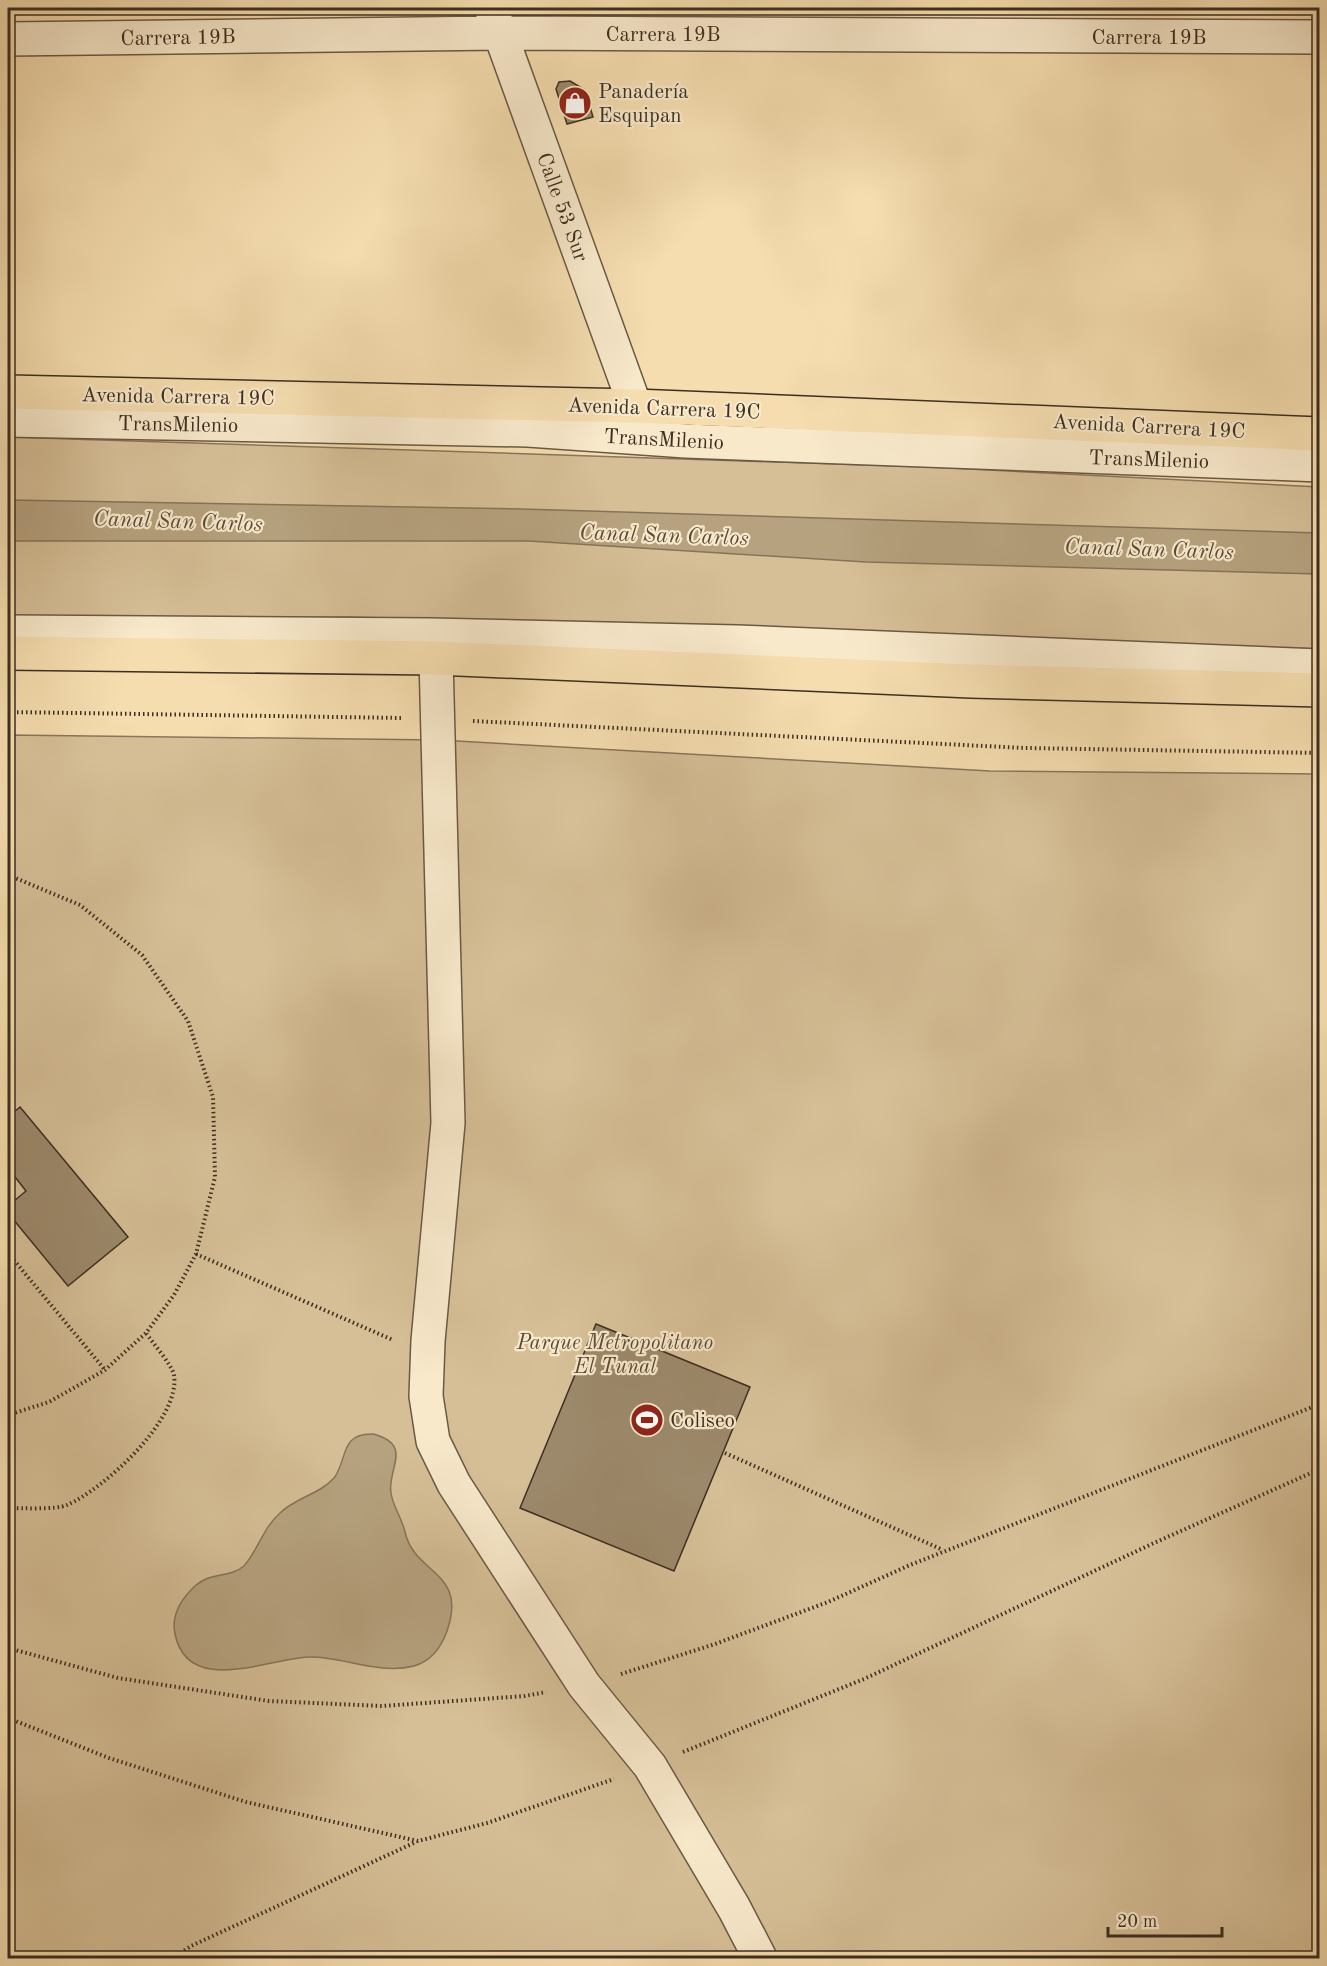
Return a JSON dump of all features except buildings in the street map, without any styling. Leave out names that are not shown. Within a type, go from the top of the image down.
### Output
[{"type":"main road","name":"Avenida Carrera 19C","points":[[8,392],[635,406],[1320,434]]},
{"type":"main road","points":[[8,653],[436,658],[971,681],[1320,690]]},
{"type":"street","name":"Carrera 19B","points":[[8,39],[495,20],[1320,37]]},
{"type":"street","name":"Calle 53 Sur","points":[[495,20],[635,406]]},
{"type":"street","name":"TransMilenio","points":[[8,420],[528,430],[686,441],[1320,465]]},
{"type":"street","points":[[8,632],[431,634],[737,642],[1320,666]]},
{"type":"street","points":[[436,658],[448,1123],[427,1355],[426,1396],[433,1441],[454,1485],[584,1685],[650,1766],[734,1908],[760,1959]]},
{"type":"path","points":[[8,712],[167,712],[438,720],[1025,748],[1320,753]]},
{"type":"path","points":[[8,875],[80,905],[142,955],[188,1021],[213,1097],[215,1177],[196,1254],[174,1295],[146,1333],[105,1370],[49,1402],[8,1415]]},
{"type":"path","points":[[8,1253],[105,1370]]},
{"type":"path","points":[[196,1254],[427,1355]]},
{"type":"path","points":[[8,1508],[66,1506],[110,1476],[148,1441],[171,1399],[174,1374],[146,1333]]},
{"type":"path","points":[[8,1648],[118,1677],[269,1701],[382,1706],[525,1696],[584,1685],[653,1665],[736,1636],[828,1602],[945,1551],[1320,1404]]},
{"type":"path","points":[[725,1453],[945,1551]]},
{"type":"path","points":[[173,1959],[191,1946],[418,1841],[488,1823],[650,1766],[864,1679],[1154,1542],[1320,1469]]},
{"type":"path","points":[[8,1718],[108,1758],[246,1802],[418,1841]]},
{"type":"green space","points":[[8,437],[929,467],[1319,487],[1319,649],[349,617],[8,620]]},
{"type":"green space","name":"Parque Metropolitano El Tunal","points":[[8,735],[439,740],[990,771],[1319,774],[1319,1958],[8,1958]]},
{"type":"water","name":"Canal San Carlos","points":[[8,500],[522,509],[1319,533],[1319,574],[866,562],[529,541],[8,541]]},
{"type":"water","points":[[373,1434],[393,1444],[396,1451],[391,1493],[411,1546],[446,1584],[451,1596],[452,1611],[442,1643],[430,1657],[420,1664],[401,1668],[375,1667],[311,1657],[233,1670],[196,1665],[183,1653],[175,1634],[174,1620],[185,1596],[201,1582],[244,1566],[274,1519],[293,1503],[322,1488],[334,1478],[349,1443],[362,1435]]},
{"type":"place","name":"Panadería Esquipan","points":[[575,103]]},
{"type":"place","name":"Coliseo","points":[[647,1420]]}]
